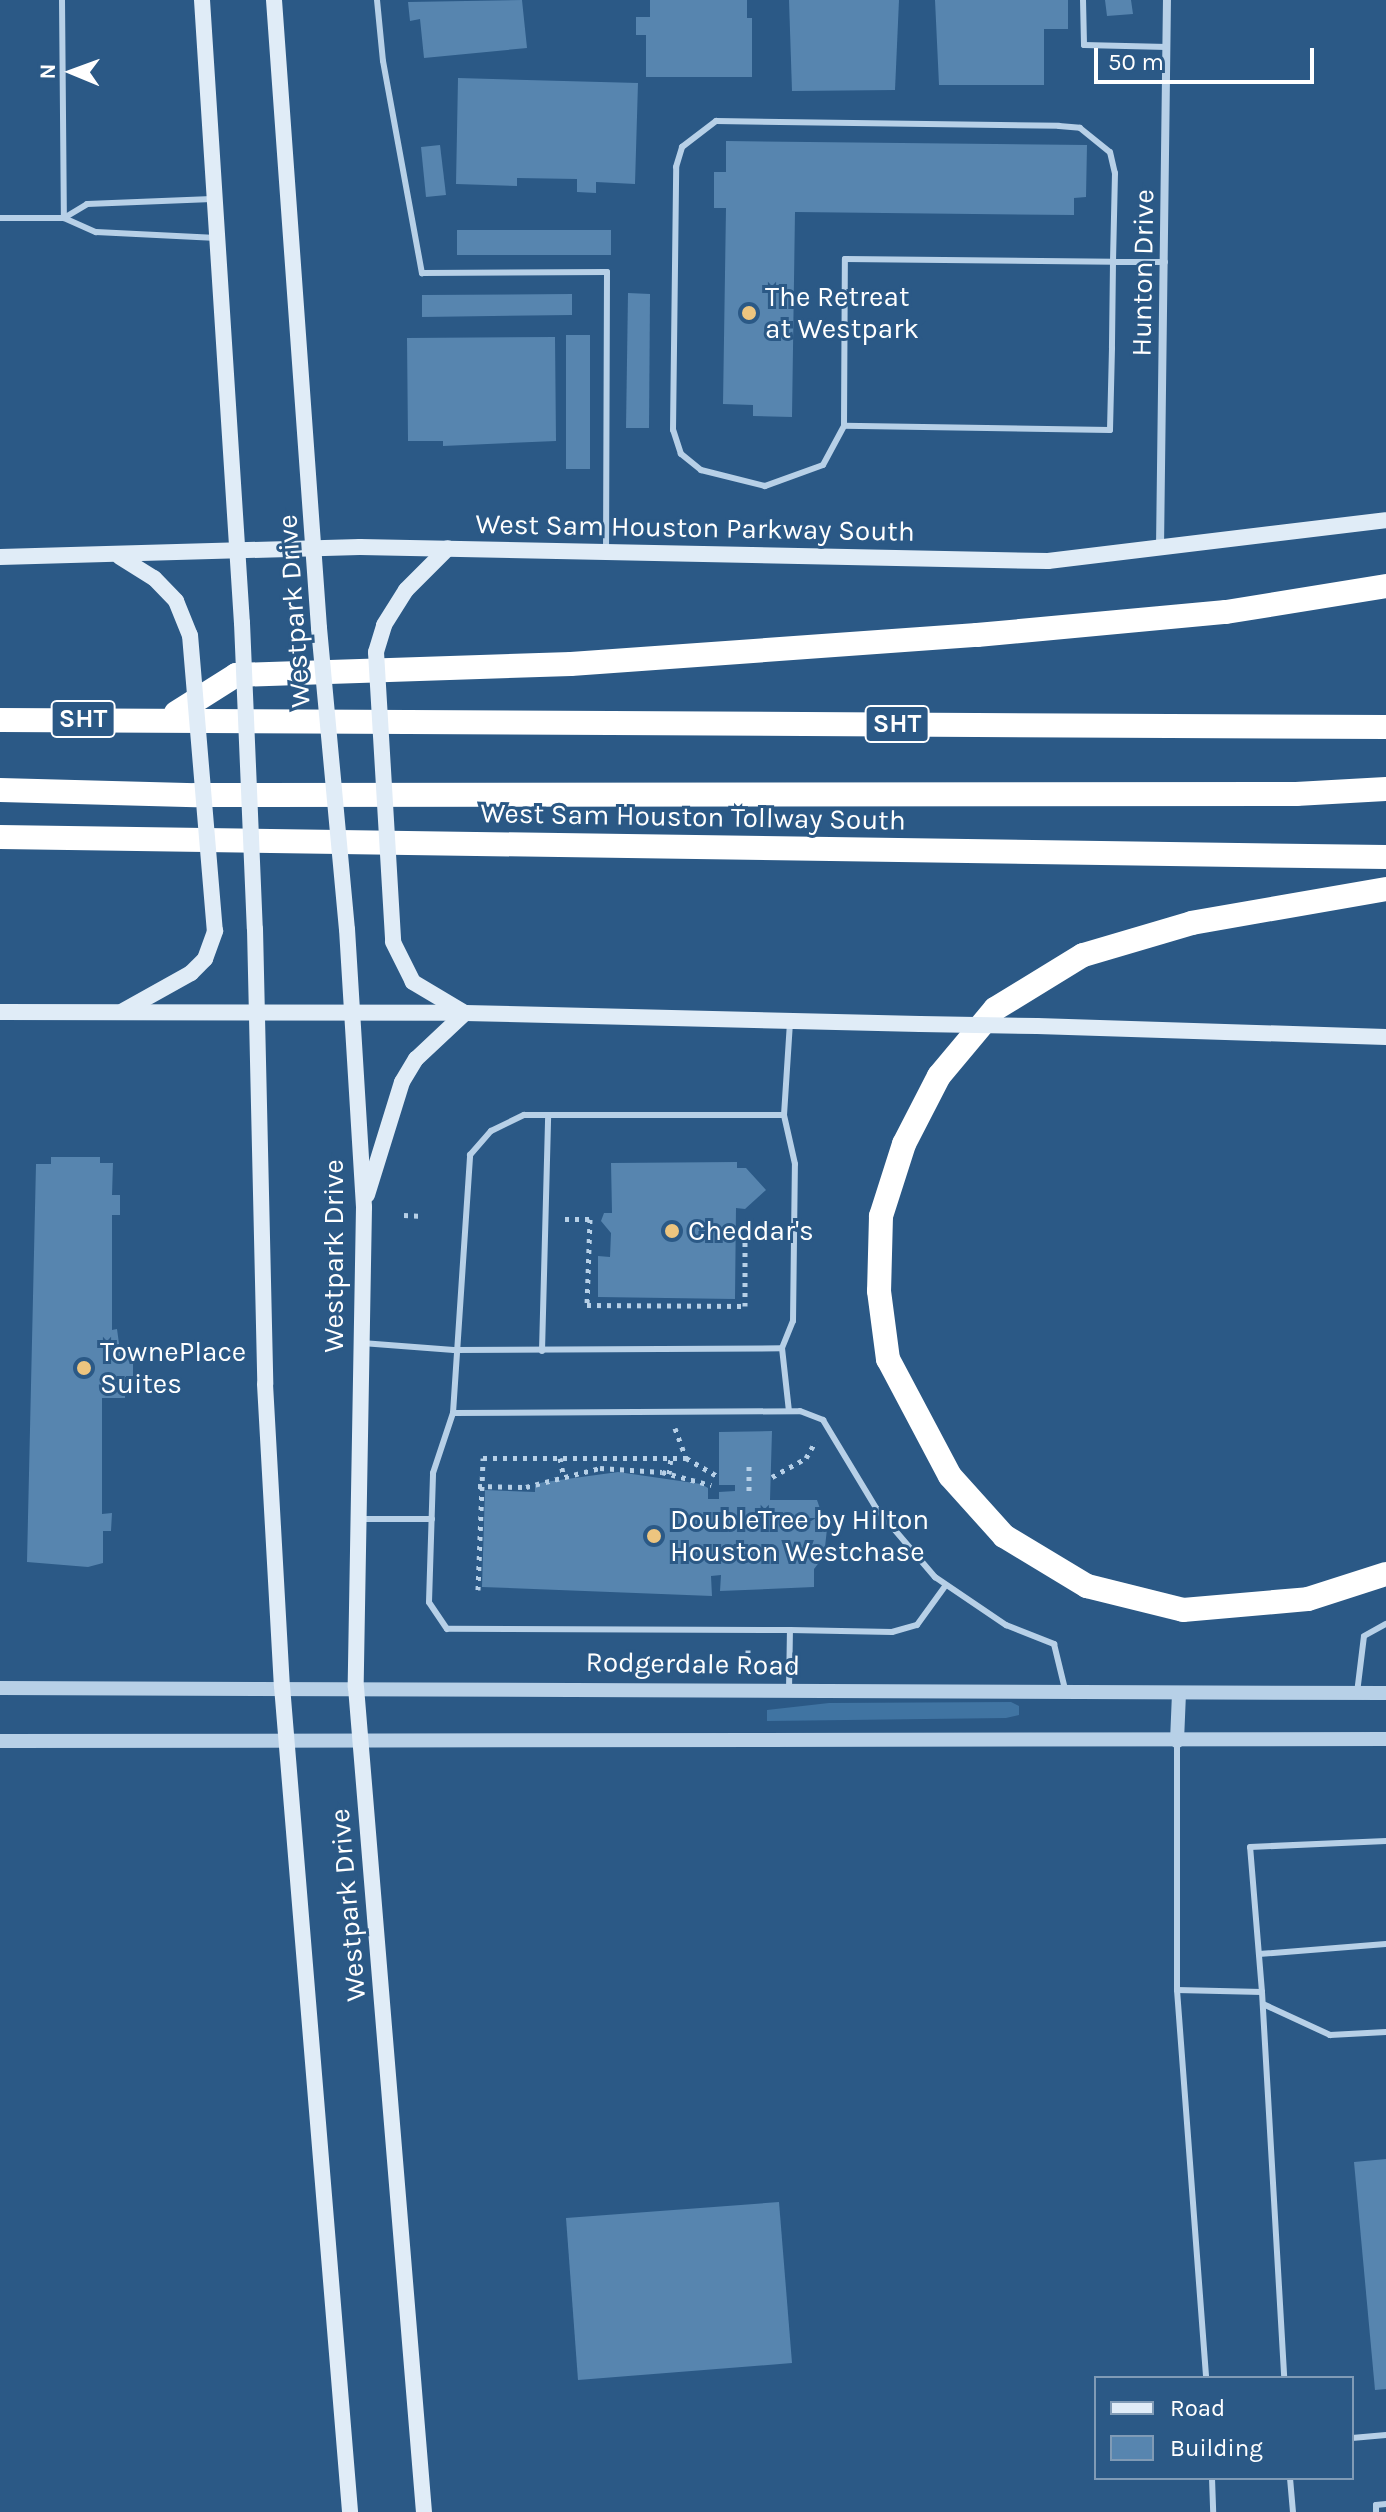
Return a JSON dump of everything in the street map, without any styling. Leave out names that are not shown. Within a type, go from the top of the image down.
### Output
[{"type":"highway","points":[[165,719],[236,675],[571,664],[993,633],[1226,612],[1386,586]]},
{"type":"highway","name":"SHT","points":[[0,720],[1386,727]]},
{"type":"highway","points":[[0,790],[260,795],[1264,794],[1386,789]]},
{"type":"highway","name":"West Sam Houston Tollway South","points":[[0,837],[1386,857]]},
{"type":"highway","points":[[1386,889],[1192,923],[1083,955],[995,1009],[939,1076],[904,1144],[881,1216],[879,1291],[888,1359],[950,1476],[1004,1536],[1087,1586],[1183,1610],[1308,1599],[1386,1574]]},
{"type":"main road","name":"Westpark Drive","points":[[202,0],[242,623],[259,1015],[265,1384],[282,1686],[350,2512]]},
{"type":"main road","name":"Westpark Drive","points":[[274,0],[316,547],[319,628],[347,929],[364,1207],[356,1687],[424,2512]]},
{"type":"main road","name":"West Sam Houston Parkway South","points":[[0,557],[120,557],[316,547],[448,548],[606,555],[1048,561],[1386,520]]},
{"type":"main road","points":[[448,548],[406,590],[384,625],[376,652],[393,942],[413,982],[465,1013]]},
{"type":"main road","points":[[120,557],[154,578],[176,601],[190,635],[215,931],[205,959],[191,973],[121,1012]]},
{"type":"main road","points":[[0,1012],[259,1015],[465,1013],[1386,1037]]},
{"type":"main road","points":[[364,1207],[402,1082],[416,1059],[465,1013]]},
{"type":"street","name":"Hunton Drive","points":[[1160,548],[1167,0]]},
{"type":"street","name":"Rodgerdale Road","points":[[0,1688],[282,1686],[1386,1693]]},
{"type":"street","points":[[1177,1741],[1179,1693]]},
{"type":"street","points":[[0,1741],[361,1743],[1386,1739]]},
{"type":"lane","points":[[62,0],[64,218]]},
{"type":"lane","points":[[377,0],[383,61],[422,273],[607,272],[606,555]]},
{"type":"lane","points":[[1083,0],[1084,45],[1167,47]]},
{"type":"lane","points":[[844,426],[1110,430],[1113,262],[1115,173],[1110,152],[1080,128],[716,121],[682,147],[676,167],[673,430],[681,454],[701,470],[765,486],[823,465],[844,426],[845,259],[1113,262],[1165,262]]},
{"type":"lane","points":[[64,218],[87,204],[214,199]]},
{"type":"lane","points":[[0,218],[64,218],[96,232],[217,238]]},
{"type":"lane","points":[[789,1411],[782,1348],[793,1321],[795,1164],[784,1115],[790,1021]]},
{"type":"lane","points":[[784,1115],[524,1115],[491,1131],[470,1155],[454,1350],[453,1413],[433,1473],[429,1602],[447,1629],[892,1632],[917,1625],[946,1585]]},
{"type":"lane","points":[[542,1351],[548,1115]]},
{"type":"lane","points":[[361,1343],[454,1350],[782,1348]]},
{"type":"lane","points":[[453,1413],[789,1411],[823,1420],[876,1508],[946,1585],[1006,1625],[1054,1644],[1066,1693]]},
{"type":"lane","points":[[358,1519],[432,1519]]},
{"type":"lane","points":[[1357,1693],[1364,1636],[1386,1624]]},
{"type":"lane","points":[[789,1691],[790,1630]]},
{"type":"lane","points":[[1177,1741],[1177,1990],[1206,2376]]},
{"type":"lane","points":[[1284,2376],[1263,2004],[1250,1847],[1386,1841]]},
{"type":"lane","points":[[1259,1954],[1386,1944]]},
{"type":"lane","points":[[1177,1990],[1262,1992]]},
{"type":"lane","points":[[1263,2004],[1330,2035],[1386,2032]]},
{"type":"lane","points":[[1354,2438],[1386,2435]]},
{"type":"lane","points":[[1212,2480],[1213,2512]]},
{"type":"lane","points":[[1290,2480],[1293,2512]]},
{"type":"lane","points":[[1376,2512],[1376,2505],[1386,2504]]},
{"type":"path","points":[[404,1215],[423,1216]]},
{"type":"path","points":[[565,1219],[590,1219],[587,1305],[745,1306],[745,1237]]},
{"type":"path","points":[[674,1411],[686,1458]]},
{"type":"path","points":[[772,1477],[806,1458],[826,1426]]},
{"type":"path","points":[[634,1468],[637,1457]]},
{"type":"path","points":[[478,1590],[478,1486],[483,1458],[686,1458],[719,1477]]},
{"type":"path","points":[[560,1458],[563,1474]]},
{"type":"path","points":[[669,1474],[671,1458]]},
{"type":"path","points":[[749,1461],[749,1491]]},
{"type":"path","points":[[478,1486],[526,1487],[563,1474],[634,1468],[711,1485]]},
{"type":"path","points":[[748,1650],[748,1663]]},
{"type":"shaded area","points":[[1011,1702],[1019,1706],[1019,1715],[1006,1718],[767,1721],[767,1710],[829,1703]]},
{"type":"building","points":[[522,0],[527,48],[424,58],[420,19],[410,21],[408,2]]},
{"type":"building","points":[[650,0],[747,0],[747,18],[752,18],[752,77],[646,77],[646,35],[636,35],[636,17],[650,17]]},
{"type":"building","points":[[789,0],[899,0],[895,90],[792,91]]},
{"type":"building","points":[[935,0],[1068,0],[1068,29],[1044,29],[1044,85],[939,85]]},
{"type":"building","points":[[1105,0],[1131,0],[1133,14],[1107,16]]},
{"type":"building","points":[[458,78],[638,83],[635,184],[596,182],[596,193],[577,192],[577,179],[517,178],[517,186],[456,184]]},
{"type":"building","points":[[726,141],[1087,145],[1086,197],[1074,198],[1074,215],[795,212],[792,417],[753,416],[753,405],[723,404],[726,208],[714,208],[714,172],[726,172]]},
{"type":"building","points":[[440,145],[446,195],[426,197],[421,147]]},
{"type":"building","points":[[457,230],[611,230],[611,255],[457,255]]},
{"type":"building","points":[[628,293],[650,294],[649,428],[626,428]]},
{"type":"building","points":[[572,294],[572,315],[422,317],[422,295]]},
{"type":"building","points":[[566,335],[590,335],[590,469],[566,469]]},
{"type":"building","points":[[555,337],[556,441],[443,446],[443,441],[408,441],[407,338]]},
{"type":"building","name":"TownePlace Suites","points":[[51,1157],[100,1157],[100,1163],[113,1163],[112,1195],[120,1195],[120,1215],[112,1215],[112,1330],[117,1329],[121,1358],[133,1359],[133,1377],[125,1377],[125,1398],[102,1398],[102,1514],[112,1513],[111,1531],[103,1531],[103,1563],[88,1567],[27,1562],[36,1164],[51,1164]]},
{"type":"building","name":"Cheddar's","points":[[737,1162],[737,1168],[746,1168],[766,1190],[745,1209],[736,1208],[735,1299],[598,1297],[598,1256],[610,1257],[611,1233],[601,1221],[604,1213],[612,1213],[611,1163]]},
{"type":"building","name":"DoubleTree by Hilton Houston Westchase","points":[[772,1431],[770,1500],[817,1500],[827,1529],[824,1556],[814,1569],[814,1587],[720,1591],[721,1575],[711,1576],[712,1596],[482,1587],[485,1490],[535,1492],[535,1484],[618,1472],[701,1484],[708,1488],[708,1499],[719,1499],[719,1492],[735,1491],[735,1485],[719,1485],[719,1432]]},
{"type":"building","points":[[1386,2159],[1386,2389],[1375,2390],[1354,2162]]},
{"type":"building","points":[[779,2202],[792,2363],[578,2380],[566,2218]]},
{"type":"place","name":"The Retreat at Westpark","points":[[749,313]]},
{"type":"place","name":"Cheddar's","points":[[672,1231]]},
{"type":"place","name":"TownePlace Suites","points":[[84,1368]]},
{"type":"place","name":"DoubleTree by Hilton Houston Westchase","points":[[654,1536]]}]
